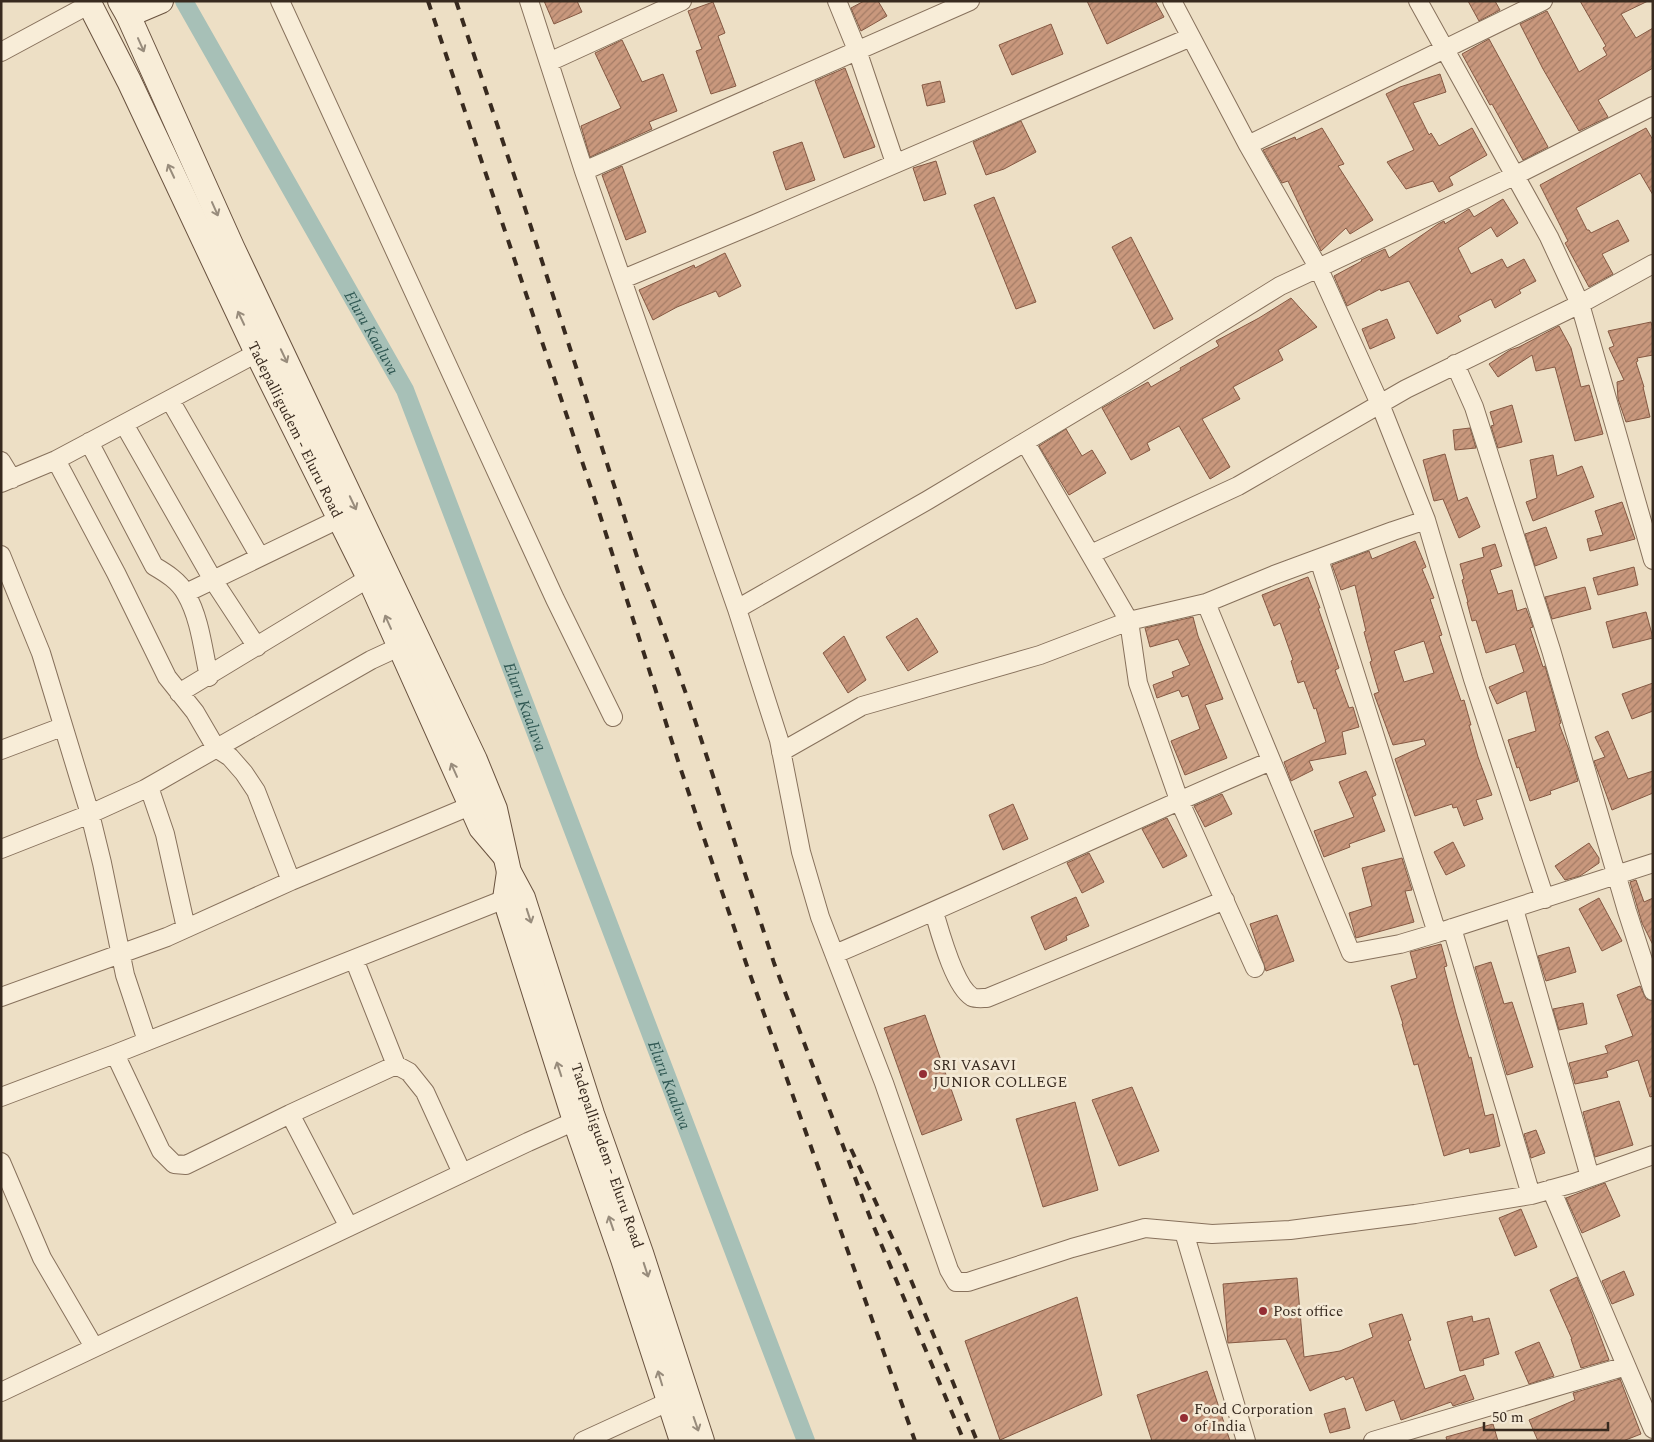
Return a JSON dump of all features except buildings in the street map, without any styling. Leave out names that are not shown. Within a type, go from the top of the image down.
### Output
[{"type":"main road","points":[[124,8],[161,1]]},
{"type":"main road","name":"Tadepalligudem - Eluru Road","points":[[89,2],[129,81],[257,353],[369,578],[470,806],[481,828],[505,855],[505,899],[575,1121],[623,1259],[682,1441]]},
{"type":"main road","name":"Tadepalligudem - Eluru Road","points":[[124,8],[232,246],[475,760],[495,809],[505,855],[523,898],[592,1114],[702,1441]]},
{"type":"street","points":[[280,1],[555,598],[613,717]]},
{"type":"street","points":[[529,1],[584,170],[737,609],[779,740],[801,852],[820,917],[884,1083],[949,1270],[956,1282],[968,1282],[1072,1248],[1145,1228],[1212,1234],[1290,1230],[1415,1214],[1531,1194],[1590,1177],[1653,1155]]},
{"type":"street","points":[[549,62],[660,6],[682,1]]},
{"type":"street","points":[[837,1],[857,50],[895,164]]},
{"type":"street","points":[[584,170],[970,1]]},
{"type":"street","points":[[1172,1],[1248,145],[1318,267],[1380,404],[1426,520],[1473,679],[1545,899]]},
{"type":"street","points":[[1418,1],[1549,237],[1580,304],[1653,560]]},
{"type":"street","points":[[1248,145],[1543,1]]},
{"type":"street","points":[[1,52],[89,2]]},
{"type":"street","points":[[623,279],[1191,37]]},
{"type":"street","points":[[737,609],[1026,442],[1280,286],[1514,176],[1653,106]]},
{"type":"street","points":[[1090,554],[1238,486],[1406,389],[1580,304],[1653,264]]},
{"type":"street","points":[[1,461],[6,481],[56,460],[257,353]]},
{"type":"street","points":[[1454,364],[1474,407],[1545,632],[1653,991]]},
{"type":"street","points":[[170,400],[260,557]]},
{"type":"street","points":[[124,424],[213,580],[257,647]]},
{"type":"street","points":[[89,442],[154,566],[168,574],[186,594],[195,617],[209,676]]},
{"type":"street","points":[[1026,442],[1129,621],[1138,683],[1179,800],[1255,968]]},
{"type":"street","points":[[56,460],[116,573],[167,677],[195,712],[216,748],[230,757],[244,772],[256,791],[291,881]]},
{"type":"street","points":[[186,594],[339,519]]},
{"type":"street","points":[[782,752],[862,706],[1040,655],[1129,621],[1206,603],[1426,520]]},
{"type":"street","points":[[1,555],[5,574],[40,653],[90,814],[125,975],[147,1041]]},
{"type":"street","points":[[1319,559],[1445,930],[1531,1194]]},
{"type":"street","points":[[180,693],[369,578]]},
{"type":"street","points":[[1206,603],[1351,953],[1400,944],[1653,863]]},
{"type":"street","points":[[1,848],[90,814],[149,787],[372,660],[399,647]]},
{"type":"street","points":[[1,750],[62,727]]},
{"type":"street","points":[[835,954],[934,912],[1179,800],[1271,761]]},
{"type":"street","points":[[149,787],[165,834],[186,928]]},
{"type":"street","points":[[1,997],[120,955],[470,806]]},
{"type":"street","points":[[1,1097],[115,1054],[505,899]]},
{"type":"street","points":[[934,912],[948,958],[964,990],[974,998],[987,998],[1225,900]]},
{"type":"street","points":[[1514,909],[1590,1177]]},
{"type":"street","points":[[354,959],[396,1065],[409,1072],[425,1092],[462,1173]]},
{"type":"street","points":[[115,1054],[161,1152],[174,1164],[186,1165],[396,1065]]},
{"type":"street","points":[[290,1114],[349,1227]]},
{"type":"street","points":[[1,1392],[575,1121]]},
{"type":"street","points":[[1,1162],[42,1258],[94,1347]]},
{"type":"street","points":[[1551,1189],[1653,1429]]},
{"type":"street","points":[[1184,1232],[1246,1441]]},
{"type":"street","points":[[1373,1441],[1626,1366]]},
{"type":"street","points":[[583,1441],[668,1402]]},
{"type":"waterway","name":"Eluru Kaaluva","points":[[184,1],[405,390],[806,1441]]},
{"type":"railway","points":[[428,1],[599,512],[680,767],[746,963],[915,1441]]},
{"type":"railway","points":[[456,1],[640,566],[689,702],[774,963],[871,1220],[964,1441]]},
{"type":"railway","points":[[851,1149],[904,1263],[977,1441]]},
{"type":"place","name":"SRI VASAVI JUNIOR COLLEGE","points":[[923,1074]]},
{"type":"place","name":"Post office","points":[[1263,1311]]},
{"type":"place","name":"Food Corporation of India","points":[[1184,1418]]}]
